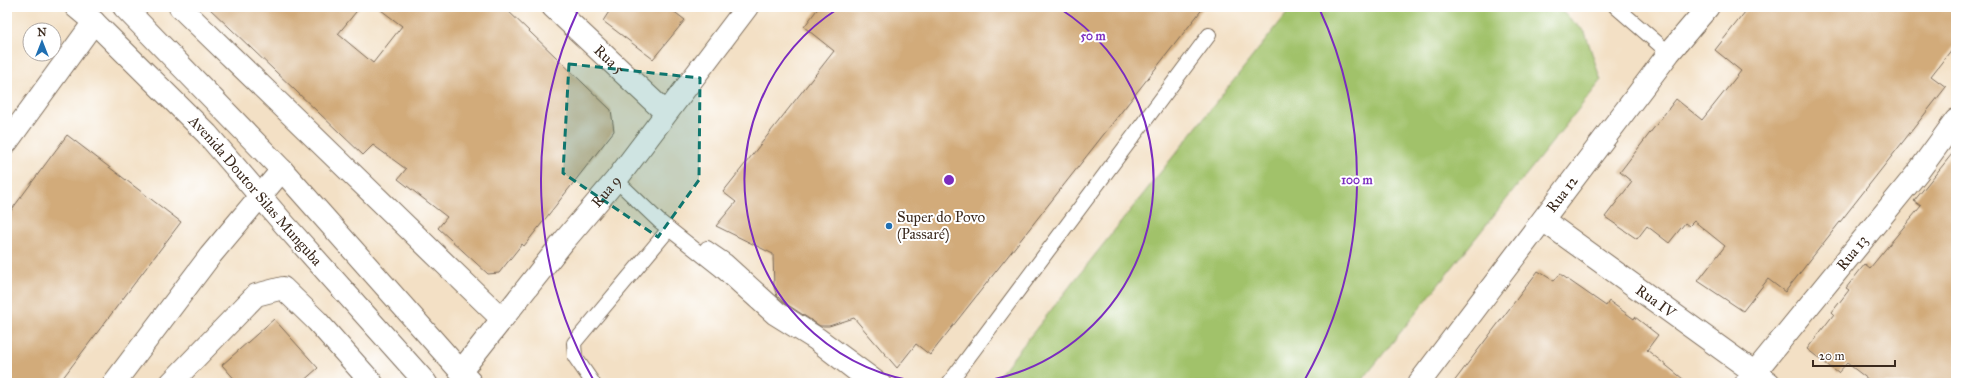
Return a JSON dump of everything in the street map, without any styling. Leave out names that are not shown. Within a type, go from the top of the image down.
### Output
[{"type":"street","name":"Avenida Doutor Silas Munguba","points":[[76,7],[94,22],[206,134],[426,383]]},
{"type":"street","name":"Avenida Doutor Silas Munguba","points":[[124,7],[282,170],[466,377]]},
{"type":"street","points":[[180,7],[502,319]]},
{"type":"street","name":"Rua 5","points":[[553,7],[666,113]]},
{"type":"street","name":"Rua 9","points":[[466,377],[502,319],[616,180],[747,7]]},
{"type":"street","name":"Rua 12","points":[[1419,383],[1669,53],[1708,7]]},
{"type":"street","points":[[7,142],[94,22]]},
{"type":"street","name":"Rua 13","points":[[1756,380],[1918,172],[1956,120]]},
{"type":"street","points":[[114,383],[210,256],[282,170]]},
{"type":"street","name":"Rua IV","points":[[1543,220],[1756,380]]},
{"type":"street","points":[[171,383],[256,295],[283,288],[317,322],[372,383]]},
{"type":"lane","points":[[1616,7],[1669,53]]},
{"type":"lane","points":[[949,383],[1209,35]]},
{"type":"lane","points":[[616,180],[664,225],[721,270],[773,317],[813,342],[866,383]]},
{"type":"lane","points":[[593,383],[575,357],[574,343],[664,225],[672,224],[726,261],[780,310],[819,335],[884,383]]},
{"type":"highlighted area","points":[[569,64],[700,78],[699,180],[658,237],[563,173]]},
{"type":"green space","points":[[1292,7],[1557,7],[1585,32],[1601,81],[1360,383],[993,383]]},
{"type":"building","points":[[208,7],[360,7],[338,34],[373,63],[402,26],[377,7],[504,7],[611,110],[614,131],[524,246],[522,244],[499,273],[488,274],[438,228],[447,217],[398,179],[406,169],[373,145],[363,155]]},
{"type":"building","points":[[612,7],[668,7],[685,20],[653,59],[603,21]]},
{"type":"building","points":[[819,7],[1204,7],[930,355],[916,344],[897,368],[854,318],[829,326],[820,326],[785,303],[777,296],[774,287],[773,254],[716,226],[736,202],[723,192],[834,51],[804,27]]},
{"type":"building","points":[[1749,7],[1956,7],[1956,44],[1931,76],[1946,87],[1785,292],[1768,279],[1743,311],[1698,281],[1725,246],[1694,221],[1689,226],[1685,223],[1669,243],[1647,226],[1637,239],[1605,217],[1632,182],[1620,172],[1676,99],[1702,120],[1741,71],[1715,50]]},
{"type":"building","points":[[67,135],[181,222],[59,383],[7,383],[7,216]]},
{"type":"building","points":[[1956,149],[1956,383],[1873,383],[1847,363],[1838,373],[1807,349],[1834,314],[1832,312],[1849,290],[1846,288],[1865,264],[1870,268],[1921,206],[1914,201]]},
{"type":"building","points":[[1538,271],[1554,281],[1560,274],[1606,306],[1609,301],[1634,319],[1635,317],[1658,335],[1647,350],[1688,383],[1453,383]]},
{"type":"building","points":[[274,319],[318,368],[301,383],[238,383],[222,365]]},
{"type":"place","name":"Super do Povo (Passaré)","points":[[889,226]]}]
